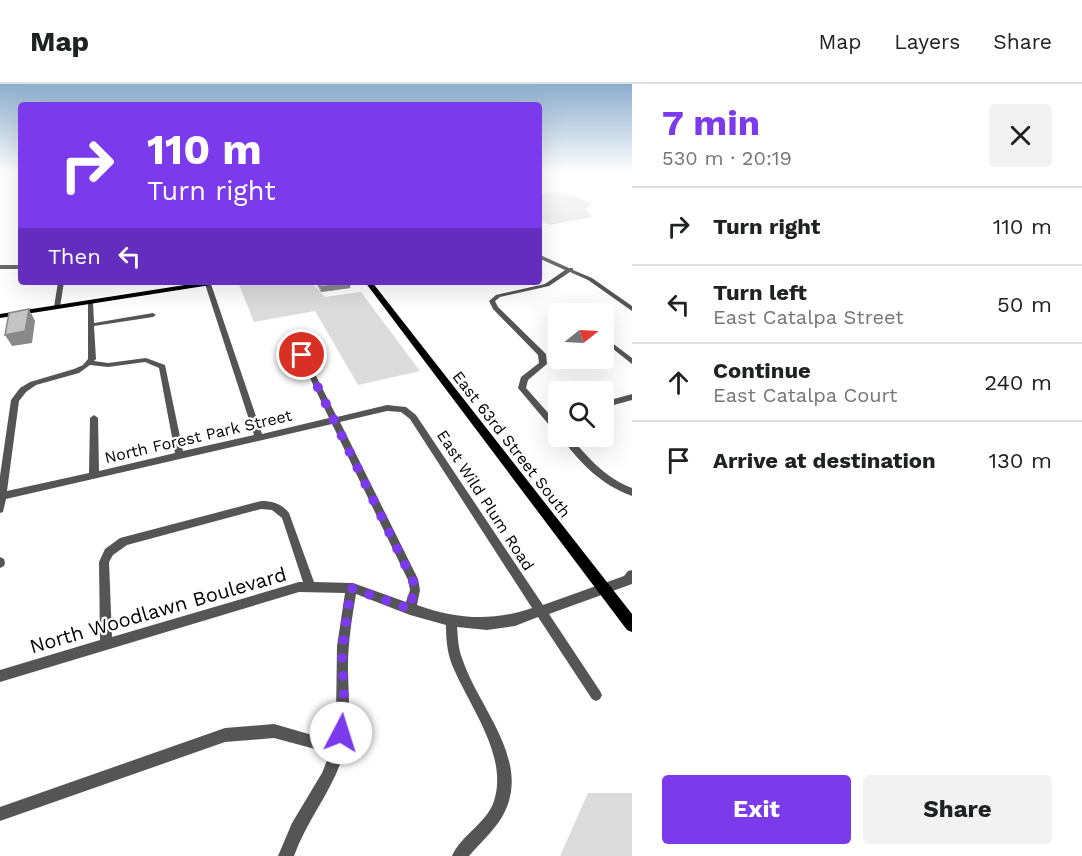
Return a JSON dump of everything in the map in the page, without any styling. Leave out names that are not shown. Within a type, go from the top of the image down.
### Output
[{"type":"main road","points":[[0,316],[201,285]]},
{"type":"main road","name":"East 63rd Street South","points":[[370,285],[632,625]]},
{"type":"street","points":[[542,258],[597,283],[632,309]]},
{"type":"street","points":[[0,267],[18,267]]},
{"type":"street","points":[[548,419],[522,388],[524,379],[543,364],[542,354],[495,308],[492,301],[498,296],[548,285],[571,269]]},
{"type":"street","points":[[57,307],[61,285]]},
{"type":"street","points":[[208,285],[260,437]]},
{"type":"street","points":[[0,509],[17,397],[36,381],[75,371],[89,363],[92,358],[90,302]]},
{"type":"street","points":[[91,325],[153,315]]},
{"type":"street","points":[[294,338],[413,579],[415,590],[410,609]]},
{"type":"street","points":[[614,347],[632,362]]},
{"type":"street","points":[[89,363],[108,365],[146,360],[162,367],[180,456]]},
{"type":"street","points":[[614,402],[632,397]]},
{"type":"street","name":"North Forest Park Street","points":[[1,497],[334,420],[390,408],[403,409]]},
{"type":"street","name":"East Wild Plum Road","points":[[403,409],[413,417],[596,695]]},
{"type":"street","points":[[94,418],[94,476]]},
{"type":"street","points":[[574,447],[602,478],[632,492]]},
{"type":"street","points":[[106,644],[104,562],[109,552],[124,541],[257,506],[271,505],[280,509],[286,516],[310,586]]},
{"type":"street","name":"North Woodlawn Boulevard","points":[[0,676],[279,591],[310,586],[351,588],[451,621],[495,623],[515,620],[604,589],[628,580],[632,575]]},
{"type":"street","points":[[286,856],[293,837],[329,777],[338,749],[344,699],[342,650],[351,588]]},
{"type":"street","points":[[451,621],[452,648],[456,662],[497,747],[505,780],[504,795],[498,809],[460,856]]},
{"type":"street","points":[[0,814],[225,735],[274,731],[338,749]]},
{"type":"shaded area","points":[[542,208],[587,208],[592,217],[549,225],[542,221]]},
{"type":"shaded area","points":[[239,285],[314,285],[325,297],[361,292],[420,371],[358,385],[315,311],[254,322]]},
{"type":"shaded area","points":[[588,793],[632,793],[632,856],[560,856]]},
{"type":"building","points":[[29,309],[25,331],[5,335],[9,313]]},
{"type":"route","points":[[302,355],[415,585],[415,594],[410,609],[370,592],[351,588],[342,650],[344,699],[341,733]]}]
